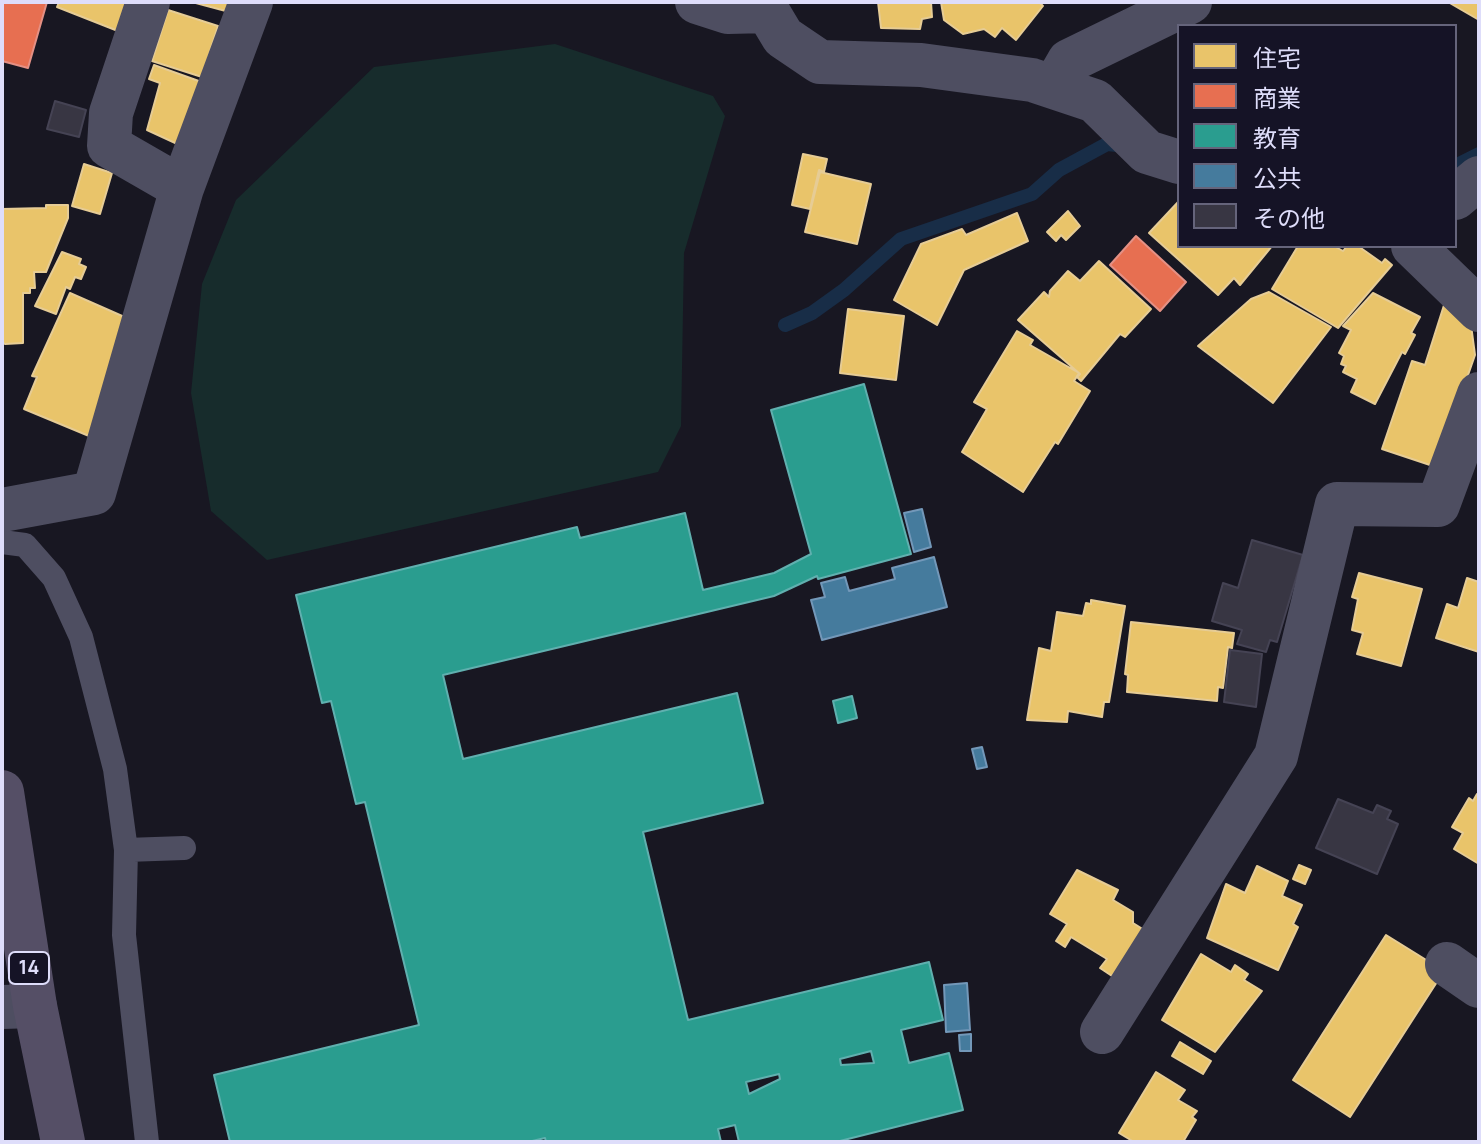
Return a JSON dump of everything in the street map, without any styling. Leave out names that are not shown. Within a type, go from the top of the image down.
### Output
[{"type":"main road","name":"14","points":[[2,792],[18,1006],[63,1142]]},
{"type":"street","points":[[148,2],[111,113],[109,146],[182,188]]},
{"type":"street","points":[[2,510],[94,493],[182,188],[251,2]]},
{"type":"street","points":[[697,2],[728,12],[765,6],[783,37],[820,62],[921,65],[1032,80],[1054,87],[1095,101],[1147,152],[1177,161]]},
{"type":"street","points":[[1054,87],[1069,61],[1190,2]]},
{"type":"street","points":[[1457,196],[1479,178]]},
{"type":"street","points":[[1415,248],[1479,310]]},
{"type":"street","points":[[1102,1032],[1276,756],[1337,504],[1438,505],[1479,394]]},
{"type":"lane","points":[[2,542],[25,545],[54,578],[81,637],[115,769],[126,850],[124,935],[147,1142]]},
{"type":"lane","points":[[126,850],[184,848]]},
{"type":"green space","points":[[555,44],[713,96],[725,116],[684,253],[681,426],[658,472],[267,560],[211,511],[191,393],[202,284],[236,200],[374,67]]},
{"type":"building: 住宅","points":[[59,2],[134,2],[123,33],[57,7]]},
{"type":"building: 住宅","points":[[192,2],[241,2],[237,14]]},
{"type":"building: 住宅","points":[[878,2],[931,2],[932,17],[922,19],[920,29],[881,28]]},
{"type":"building: 住宅","points":[[941,2],[1039,2],[1043,6],[1016,40],[1002,28],[995,37],[984,29],[963,34],[944,20]]},
{"type":"building: 住宅","points":[[1448,2],[1479,2],[1479,20]]},
{"type":"building: 住宅","points":[[168,10],[218,26],[202,77],[152,61]]},
{"type":"building: 住宅","points":[[154,65],[210,85],[186,148],[147,130],[160,83],[149,79]]},
{"type":"building: 住宅","points":[[803,154],[827,159],[824,172],[819,170],[810,209],[792,205]]},
{"type":"building: 住宅","points":[[84,164],[112,173],[100,214],[72,206]]},
{"type":"building: 住宅","points":[[820,172],[871,184],[857,244],[805,232]]},
{"type":"building: 住宅","points":[[1177,203],[1177,248],[1270,248],[1240,285],[1234,278],[1218,295],[1149,233]]},
{"type":"building: 住宅","points":[[46,205],[68,205],[68,218],[46,272],[34,272],[35,288],[30,288],[30,293],[23,293],[23,343],[5,344],[2,342],[2,209],[46,208]]},
{"type":"building: 住宅","points":[[1068,211],[1080,226],[1066,240],[1061,235],[1056,241],[1047,232]]},
{"type":"building: 住宅","points":[[1017,213],[1028,241],[964,270],[937,325],[894,300],[921,244],[962,229],[966,235]]},
{"type":"building: 住宅","points":[[1297,248],[1338,248],[1343,251],[1345,248],[1361,248],[1382,263],[1385,259],[1392,265],[1338,328],[1272,289]]},
{"type":"building: 住宅","points":[[62,252],[81,259],[79,264],[86,267],[81,279],[75,277],[70,289],[66,287],[56,314],[35,306]]},
{"type":"building: 住宅","points":[[1099,261],[1151,309],[1125,337],[1120,334],[1081,381],[1077,377],[1080,374],[1018,320],[1044,292],[1049,297],[1050,291],[1068,271],[1080,281]]},
{"type":"building: 住宅","points":[[1269,292],[1331,327],[1273,403],[1198,346],[1251,299]]},
{"type":"building: 住宅","points":[[70,293],[129,319],[89,436],[24,409],[37,377],[32,376]]},
{"type":"building: 住宅","points":[[1373,293],[1420,317],[1411,333],[1415,335],[1405,354],[1402,352],[1375,404],[1351,392],[1357,379],[1343,372],[1346,366],[1341,364],[1344,356],[1339,353],[1351,330],[1343,326]]},
{"type":"building: 住宅","points":[[1445,302],[1471,325],[1475,355],[1436,467],[1382,449],[1412,361],[1425,365]]},
{"type":"building: 住宅","points":[[848,309],[904,316],[896,380],[840,373]]},
{"type":"building: 住宅","points":[[1017,331],[1033,340],[1030,345],[1079,373],[1074,381],[1090,391],[1058,444],[1055,442],[1023,492],[962,452],[987,409],[974,402]]},
{"type":"building: 住宅","points":[[1359,573],[1422,589],[1401,666],[1357,654],[1363,633],[1352,630],[1358,599],[1352,597]]},
{"type":"building: 住宅","points":[[1467,578],[1479,582],[1479,652],[1436,638],[1447,604],[1458,608]]},
{"type":"building: 住宅","points":[[1091,600],[1125,606],[1109,702],[1104,702],[1102,717],[1068,711],[1067,722],[1027,720],[1039,648],[1051,651],[1057,612],[1083,616],[1086,603],[1091,604]]},
{"type":"building: 住宅","points":[[1131,622],[1234,633],[1232,648],[1228,647],[1223,688],[1218,687],[1217,701],[1127,692],[1128,675],[1125,674]]},
{"type":"building: 住宅","points":[[1477,794],[1479,864],[1454,849],[1463,833],[1452,827],[1469,798],[1473,801]]},
{"type":"building: 住宅","points":[[1299,865],[1311,870],[1305,884],[1293,879]]},
{"type":"building: 住宅","points":[[1257,866],[1288,881],[1282,896],[1302,905],[1293,924],[1298,927],[1278,970],[1207,938],[1226,884],[1245,893]]},
{"type":"building: 住宅","points":[[1077,870],[1118,890],[1113,900],[1133,912],[1133,923],[1149,933],[1112,976],[1100,968],[1107,959],[1071,937],[1065,947],[1056,941],[1067,924],[1050,914]]},
{"type":"building: 住宅","points":[[1386,935],[1444,971],[1350,1117],[1293,1080]]},
{"type":"building: 住宅","points":[[1201,954],[1231,972],[1235,965],[1248,974],[1244,980],[1262,991],[1215,1052],[1162,1020]]},
{"type":"building: 住宅","points":[[1180,1042],[1211,1061],[1203,1074],[1172,1056]]},
{"type":"building: 住宅","points":[[1156,1072],[1185,1090],[1178,1100],[1197,1111],[1192,1117],[1196,1120],[1183,1142],[1134,1142],[1119,1133]]},
{"type":"building: 商業","points":[[2,2],[47,2],[28,68],[2,61]]},
{"type":"building: 商業","points":[[1136,236],[1186,282],[1160,311],[1110,265]]},
{"type":"building: 教育","points":[[864,384],[911,554],[818,579],[817,576],[774,596],[443,675],[463,759],[737,693],[763,803],[643,832],[688,1020],[929,962],[943,1020],[901,1030],[909,1063],[949,1053],[963,1110],[836,1142],[739,1142],[735,1125],[718,1129],[721,1142],[546,1142],[545,1138],[528,1142],[230,1142],[214,1075],[419,1025],[365,802],[356,804],[331,701],[322,703],[296,595],[577,527],[580,538],[685,513],[703,590],[774,573],[811,554],[771,410]],"holes":[[[871,1051],[874,1063],[841,1065],[840,1059]],[[779,1074],[780,1079],[749,1094],[746,1082]]]},
{"type":"building: 教育","points":[[852,696],[857,718],[838,723],[833,701]]},
{"type":"building: 公共","points":[[922,509],[931,547],[914,552],[904,513]]},
{"type":"building: 公共","points":[[934,557],[947,607],[822,640],[811,600],[825,597],[821,583],[845,577],[849,591],[895,579],[892,568]]},
{"type":"building: 公共","points":[[982,747],[987,767],[977,769],[972,749]]},
{"type":"building: 公共","points":[[967,983],[970,1030],[946,1032],[944,985]]},
{"type":"building: 公共","points":[[971,1034],[971,1051],[960,1051],[959,1035]]},
{"type":"building: その他","points":[[55,101],[86,110],[79,137],[47,129]]},
{"type":"building: その他","points":[[1252,540],[1303,555],[1277,642],[1270,640],[1266,652],[1237,644],[1242,630],[1212,621],[1223,583],[1238,588]]},
{"type":"building: その他","points":[[1230,650],[1262,654],[1256,707],[1224,702]]},
{"type":"building: その他","points":[[1338,799],[1373,813],[1377,805],[1391,811],[1387,819],[1398,824],[1377,874],[1316,848]]},
{"type":"waterway","points":[[785,325],[812,313],[844,290],[901,239],[1032,194],[1059,170],[1107,144],[1127,146]]},
{"type":"waterway","points":[[1457,165],[1479,154]]}]
